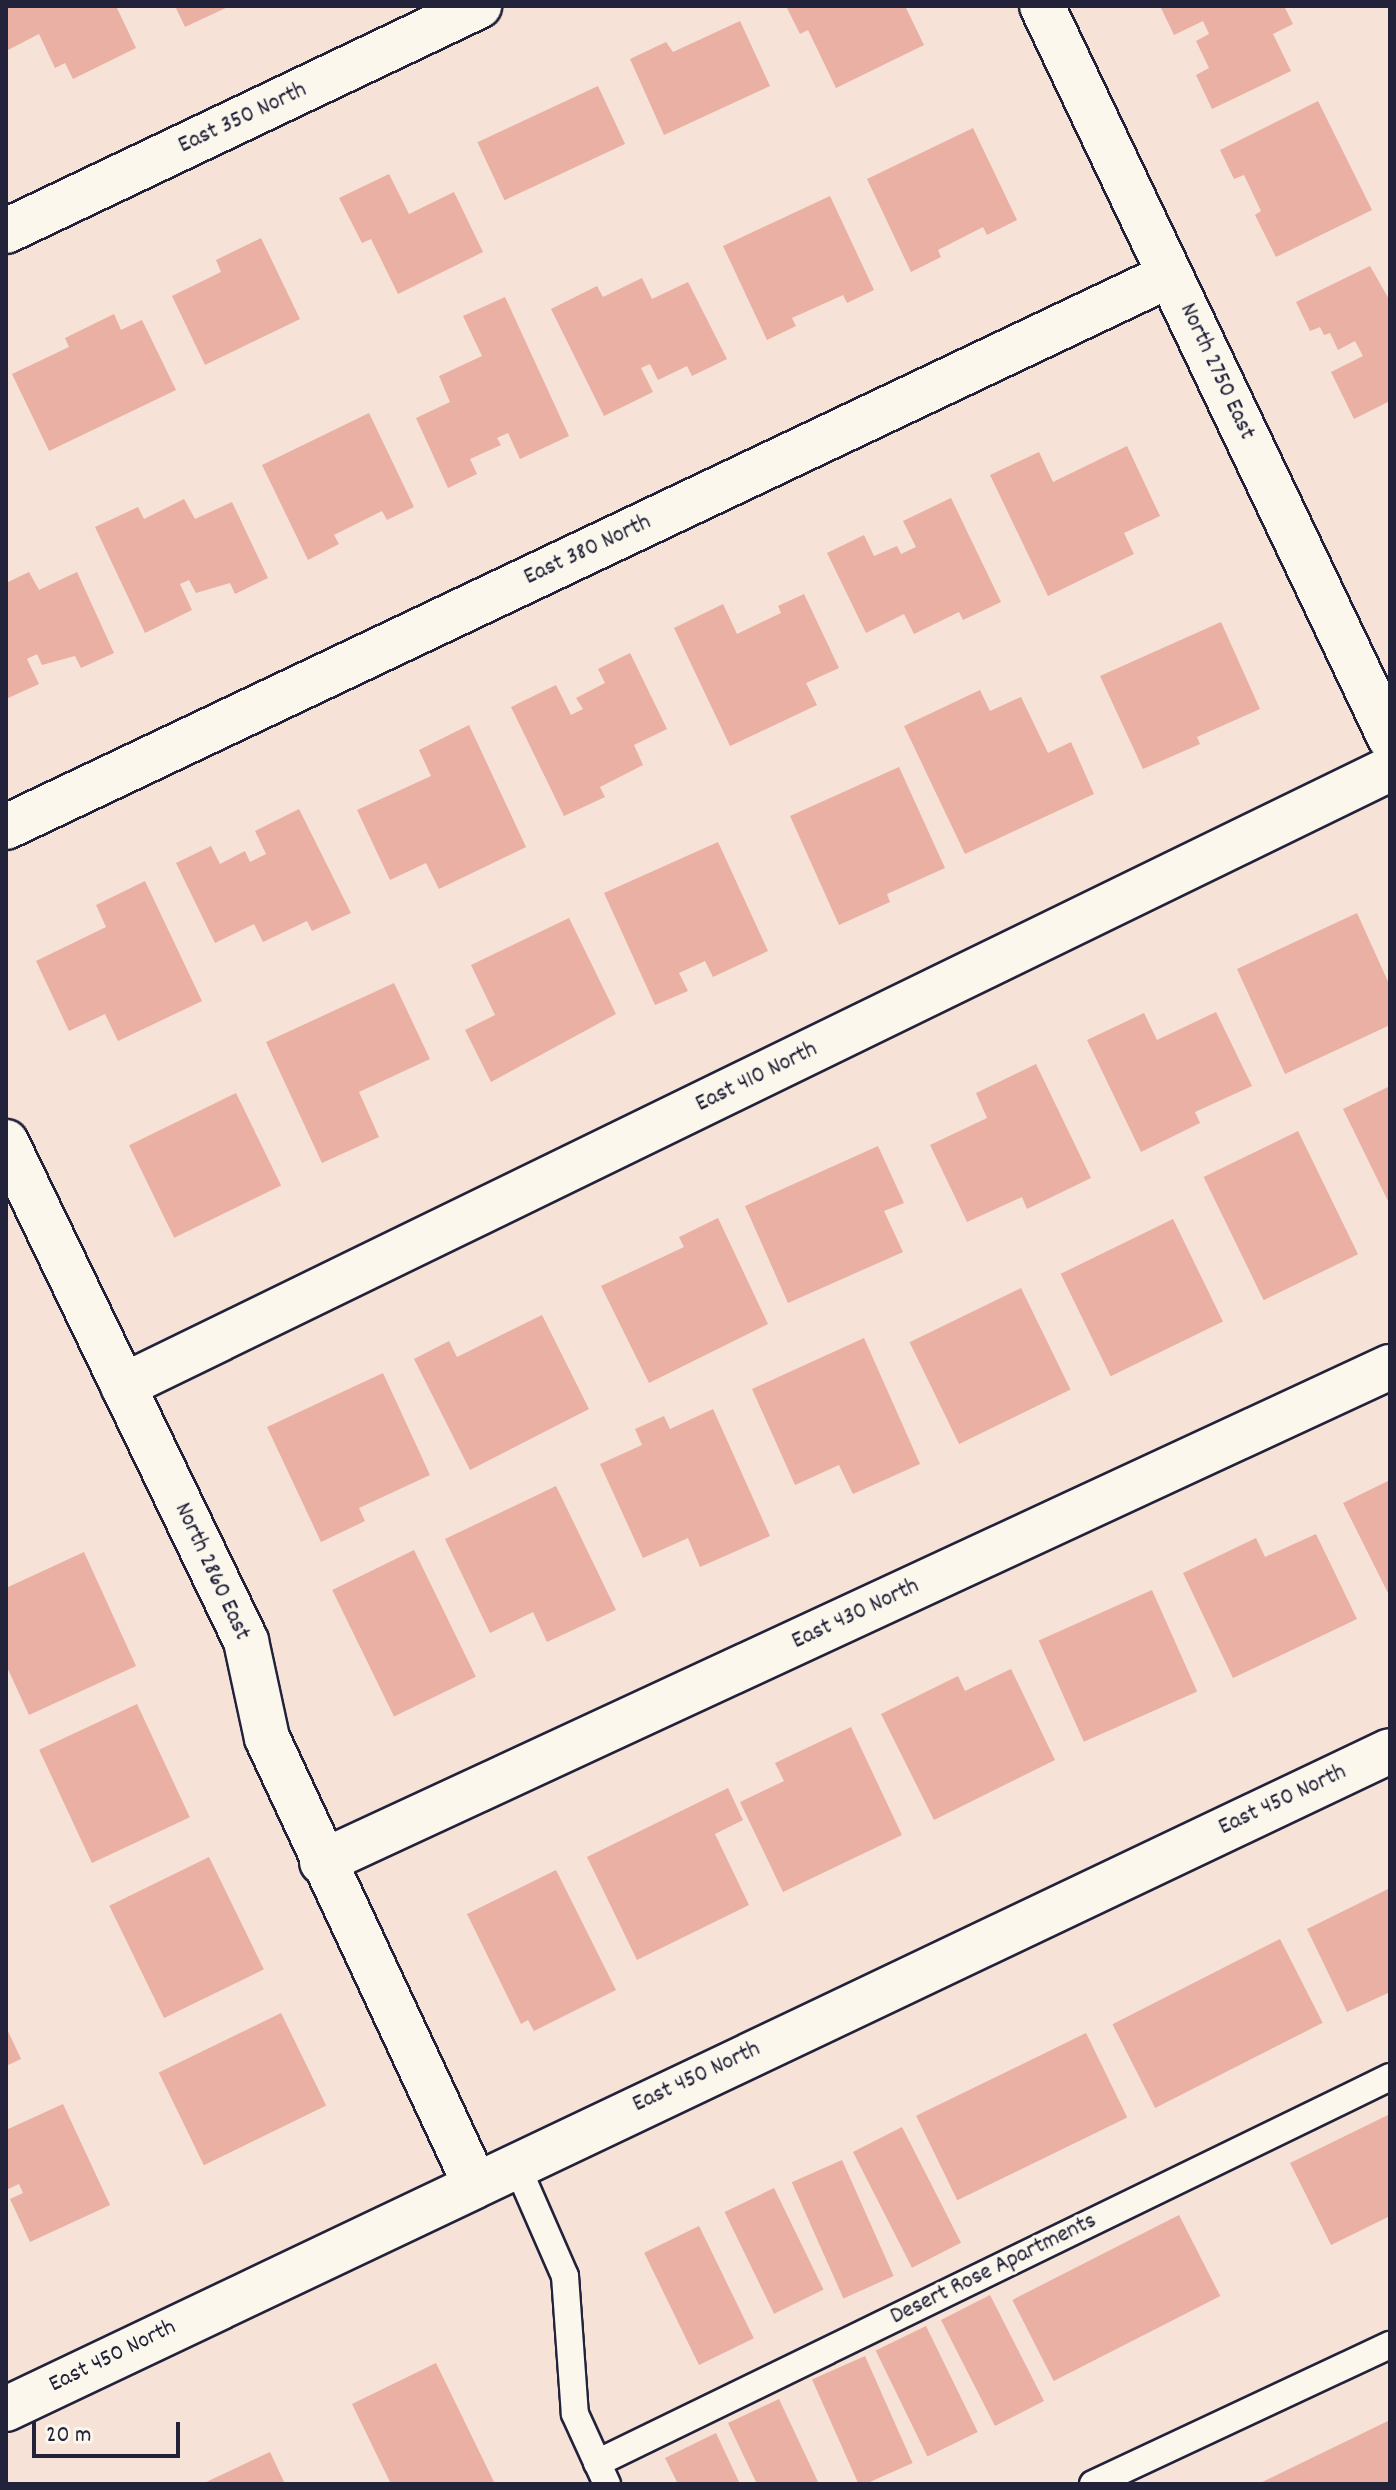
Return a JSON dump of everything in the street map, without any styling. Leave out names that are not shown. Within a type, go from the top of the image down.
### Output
[{"type":"street","name":"North 2750 East","points":[[1042,6],[1390,738]]},
{"type":"street","name":"East 350 North","points":[[6,231],[461,10]]},
{"type":"street","name":"East 380 North","points":[[6,827],[1170,275]]},
{"type":"street","name":"East 410 North","points":[[123,1386],[1390,769]]},
{"type":"street","name":"North 2860 East","points":[[6,1142],[246,1641],[267,1738],[322,1862],[475,2184]]},
{"type":"street","name":"East 430 North","points":[[322,1862],[1390,1367]]},
{"type":"street","name":"East 450 North","points":[[6,2409],[1390,1751]]},
{"type":"lane","name":"Desert Rose Apartments","points":[[516,2164],[565,2276],[575,2414],[602,2473],[1390,2077]]},
{"type":"lane","points":[[1093,2484],[1390,2345]]},
{"type":"building","points":[[6,6],[116,6],[136,48],[73,79],[65,63],[55,68],[39,34],[6,51]]},
{"type":"building","points":[[175,6],[230,6],[185,27]]},
{"type":"building","points":[[786,6],[905,6],[924,45],[836,88],[808,30],[800,34]]},
{"type":"building","points":[[1160,6],[1284,6],[1293,24],[1273,34],[1291,71],[1212,109],[1196,75],[1209,68],[1196,41],[1209,34],[1203,21],[1174,35]]},
{"type":"building","points":[[740,21],[770,86],[664,135],[630,59],[666,42],[673,52]]},
{"type":"building","points":[[598,86],[625,144],[505,200],[477,142]]},
{"type":"building","points":[[1318,101],[1372,210],[1276,257],[1255,215],[1261,211],[1244,175],[1234,179],[1220,150]]},
{"type":"building","points":[[973,128],[1017,220],[987,235],[983,227],[938,250],[941,257],[911,272],[867,179]]},
{"type":"building","points":[[389,174],[409,214],[454,192],[483,252],[398,294],[371,239],[362,243],[339,198]]},
{"type":"building","points":[[830,196],[874,290],[847,303],[843,295],[792,318],[796,326],[767,340],[723,246]]},
{"type":"building","points":[[261,238],[300,319],[205,365],[172,296],[221,272],[216,260]]},
{"type":"building","points":[[1370,266],[1390,301],[1390,401],[1354,419],[1331,372],[1363,356],[1355,341],[1338,350],[1330,333],[1324,335],[1320,327],[1310,331],[1296,302]]},
{"type":"building","points":[[642,278],[652,299],[688,282],[727,359],[692,376],[687,366],[658,380],[650,364],[641,368],[653,392],[604,416],[551,309],[597,286],[603,297]]},
{"type":"building","points":[[505,297],[569,436],[520,459],[508,433],[497,438],[501,445],[470,459],[477,474],[448,488],[416,418],[450,402],[439,376],[482,356],[463,316]]},
{"type":"building","points":[[114,314],[121,330],[142,320],[176,390],[49,451],[12,374],[69,347],[65,338]]},
{"type":"building","points":[[369,413],[414,507],[387,520],[382,511],[334,535],[339,544],[308,560],[262,465]]},
{"type":"building","points":[[1127,446],[1160,516],[1124,533],[1134,554],[1048,596],[990,475],[1039,452],[1053,482]]},
{"type":"building","points":[[951,498],[1001,602],[963,620],[959,612],[914,634],[904,614],[866,633],[827,553],[864,535],[874,556],[897,546],[901,554],[916,547],[903,521]]},
{"type":"building","points":[[184,499],[195,519],[232,502],[268,578],[235,594],[230,583],[196,593],[189,580],[180,584],[192,610],[145,633],[95,527],[138,507],[144,519]]},
{"type":"building","points":[[29,572],[39,590],[77,572],[114,653],[81,668],[75,656],[42,665],[37,654],[27,659],[39,684],[6,699],[6,583]]},
{"type":"building","points":[[804,594],[839,668],[806,683],[817,705],[730,746],[674,628],[723,604],[737,634],[781,613],[778,606]]},
{"type":"building","points":[[1221,622],[1260,709],[1197,737],[1200,744],[1143,769],[1100,676]]},
{"type":"building","points":[[630,653],[667,729],[634,745],[643,765],[600,787],[605,797],[564,816],[511,707],[556,685],[571,715],[583,709],[576,698],[605,683],[598,669]]},
{"type":"building","points":[[980,690],[990,711],[1021,697],[1048,753],[1071,742],[1094,794],[965,854],[904,726]]},
{"type":"building","points":[[469,725],[526,847],[439,889],[426,863],[390,880],[357,810],[431,776],[419,750]]},
{"type":"building","points":[[899,767],[945,868],[887,894],[890,902],[839,925],[790,816]]},
{"type":"building","points":[[299,809],[351,913],[312,931],[307,921],[263,942],[254,924],[215,943],[176,863],[211,846],[220,864],[245,851],[250,862],[266,854],[255,831]]},
{"type":"building","points":[[718,842],[768,951],[713,977],[705,961],[679,973],[688,991],[655,1005],[604,893]]},
{"type":"building","points":[[145,881],[202,1001],[118,1041],[105,1014],[69,1031],[36,961],[106,927],[96,905]]},
{"type":"building","points":[[1357,913],[1390,986],[1390,1025],[1285,1074],[1237,969]]},
{"type":"building","points":[[569,918],[616,1014],[491,1082],[465,1030],[495,1015],[471,965]]},
{"type":"building","points":[[394,983],[430,1059],[359,1092],[379,1137],[322,1163],[266,1042]]},
{"type":"building","points":[[1216,1012],[1252,1086],[1195,1112],[1200,1123],[1141,1152],[1087,1040],[1144,1013],[1157,1040]]},
{"type":"building","points":[[1036,1064],[1091,1178],[1027,1209],[1022,1197],[967,1222],[930,1145],[987,1118],[976,1093]]},
{"type":"building","points":[[1390,1086],[1390,1205],[1343,1109]]},
{"type":"building","points":[[236,1093],[281,1186],[174,1238],[129,1145]]},
{"type":"building","points":[[1298,1131],[1358,1254],[1264,1300],[1204,1177]]},
{"type":"building","points":[[878,1146],[904,1203],[884,1211],[903,1252],[788,1303],[745,1206]]},
{"type":"building","points":[[718,1218],[768,1324],[649,1383],[601,1286],[684,1247],[679,1237]]},
{"type":"building","points":[[1173,1219],[1223,1321],[1111,1376],[1061,1274]]},
{"type":"building","points":[[1021,1288],[1071,1390],[959,1444],[910,1342]]},
{"type":"building","points":[[542,1315],[589,1409],[470,1470],[414,1359],[449,1341],[457,1357]]},
{"type":"building","points":[[864,1338],[920,1464],[853,1494],[839,1465],[795,1485],[752,1389]]},
{"type":"building","points":[[383,1373],[430,1475],[359,1508],[365,1521],[321,1542],[267,1427]]},
{"type":"building","points":[[713,1409],[770,1536],[700,1567],[688,1538],[643,1558],[600,1464],[642,1445],[635,1429],[664,1416],[670,1429]]},
{"type":"building","points":[[1390,1480],[1390,1597],[1343,1503]]},
{"type":"building","points":[[556,1486],[616,1610],[547,1642],[533,1612],[490,1633],[445,1539]]},
{"type":"building","points":[[1316,1534],[1357,1619],[1233,1678],[1183,1573],[1256,1538],[1265,1557]]},
{"type":"building","points":[[414,1550],[476,1677],[394,1717],[332,1590]]},
{"type":"building","points":[[84,1552],[136,1666],[29,1715],[6,1665],[6,1588]]},
{"type":"building","points":[[1152,1590],[1197,1691],[1084,1742],[1039,1640]]},
{"type":"building","points":[[1011,1669],[1055,1760],[934,1820],[881,1714],[958,1676],[965,1691]]},
{"type":"building","points":[[137,1704],[190,1817],[92,1863],[39,1750]]},
{"type":"building","points":[[851,1727],[902,1835],[783,1892],[740,1802],[784,1781],[775,1763]]},
{"type":"building","points":[[728,1788],[743,1820],[715,1834],[749,1905],[637,1960],[587,1857]]},
{"type":"building","points":[[209,1857],[264,1969],[164,2018],[109,1906]]},
{"type":"building","points":[[556,1870],[616,1990],[534,2031],[528,2020],[521,2024],[467,1914]]},
{"type":"building","points":[[1390,1888],[1390,1992],[1347,2012],[1307,1929]]},
{"type":"building","points":[[1280,1939],[1323,2023],[1155,2108],[1112,2024]]},
{"type":"building","points":[[281,2013],[326,2106],[204,2165],[159,2073]]},
{"type":"building","points":[[6,2027],[21,2059],[6,2066]]},
{"type":"building","points":[[1086,2033],[1127,2117],[957,2200],[916,2116]]},
{"type":"building","points":[[63,2104],[110,2205],[30,2242],[10,2199],[23,2193],[19,2184],[6,2190],[6,2130]]},
{"type":"building","points":[[1390,2114],[1390,2216],[1331,2245],[1290,2163]]},
{"type":"building","points":[[902,2127],[961,2243],[912,2268],[853,2152]]},
{"type":"building","points":[[842,2160],[894,2276],[843,2298],[792,2182]]},
{"type":"building","points":[[774,2188],[824,2290],[774,2314],[725,2212]]},
{"type":"building","points":[[1179,2215],[1220,2296],[1054,2381],[1012,2300]]},
{"type":"building","points":[[699,2226],[754,2338],[699,2365],[644,2253]]},
{"type":"building","points":[[990,2295],[1044,2401],[995,2426],[941,2320]]},
{"type":"building","points":[[926,2326],[978,2432],[927,2457],[876,2351]]},
{"type":"building","points":[[865,2356],[913,2463],[865,2484],[859,2484],[812,2380]]},
{"type":"building","points":[[436,2363],[495,2484],[391,2484],[352,2404]]},
{"type":"building","points":[[779,2399],[819,2484],[757,2484],[728,2423]]},
{"type":"building","points":[[1390,2420],[1390,2484],[1258,2484]]},
{"type":"building","points":[[716,2433],[740,2484],[678,2484],[665,2458]]},
{"type":"building","points":[[270,2452],[285,2484],[202,2484]]}]
